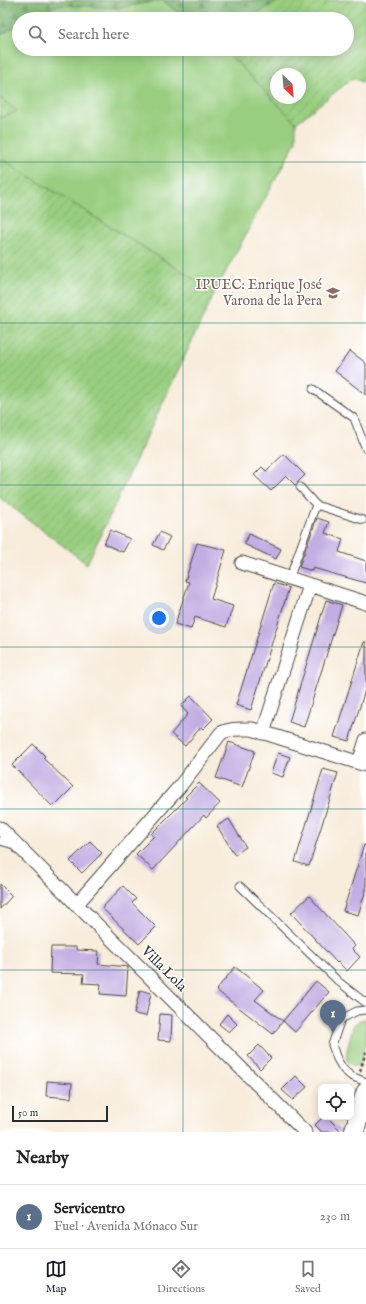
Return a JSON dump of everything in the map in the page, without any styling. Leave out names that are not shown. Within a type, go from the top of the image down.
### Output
[{"type":"main road","points":[[354,1132],[366,1092]]},
{"type":"street","points":[[242,563],[366,603]]},
{"type":"street","points":[[263,733],[310,585]]},
{"type":"street","points":[[76,905],[180,786],[221,733],[238,728],[252,730],[362,764],[366,740]]},
{"type":"street","name":"Villa Lola","points":[[0,828],[305,1132]]},
{"type":"lane","points":[[313,389],[354,418],[366,450]]},
{"type":"lane","points":[[300,487],[316,505],[363,520]]},
{"type":"lane","points":[[289,579],[316,505]]},
{"type":"lane","points":[[0,841],[18,847]]},
{"type":"lane","points":[[240,886],[339,982],[366,1003]]},
{"type":"lane","points":[[366,1010],[357,1011],[341,1019],[332,1045],[342,1069],[352,1076],[366,1082]]},
{"type":"green space","points":[[0,0],[162,0],[118,8],[57,5],[44,12],[12,12],[12,29],[0,35]]},
{"type":"green space","points":[[162,0],[178,12],[44,12],[57,5],[118,8]]},
{"type":"green space","points":[[162,0],[279,0],[261,12],[178,12]]},
{"type":"green space","points":[[279,0],[366,0],[366,84],[353,78],[296,123],[278,104],[306,104],[306,68],[270,68],[270,96],[231,56],[354,56],[354,12],[261,12]]},
{"type":"green space","points":[[12,29],[12,56],[231,56],[270,96],[270,104],[278,104],[296,123],[296,141],[215,292],[0,158],[0,118],[17,111],[0,98],[0,35]]},
{"type":"green space","points":[[0,98],[17,111],[0,118]]},
{"type":"green space","points":[[0,158],[215,292],[87,564],[0,498]]},
{"type":"green space","points":[[366,1019],[366,1045],[360,1066],[352,1066],[347,1061],[346,1055],[353,1026],[359,1020]]},
{"type":"building","points":[[350,351],[366,363],[366,395],[335,371]]},
{"type":"building","points":[[284,454],[305,475],[295,485],[286,476],[271,491],[254,475],[262,467],[266,471]]},
{"type":"building","points":[[317,518],[329,522],[325,533],[343,539],[339,552],[366,561],[366,583],[313,568],[312,571],[299,567]]},
{"type":"building","points":[[110,530],[130,539],[123,552],[104,544]]},
{"type":"building","points":[[160,532],[170,537],[163,550],[153,545]]},
{"type":"building","points":[[249,534],[281,549],[276,559],[244,544]]},
{"type":"building","points":[[197,543],[226,550],[211,599],[233,606],[226,627],[195,617],[191,629],[175,624],[189,582],[185,581]]},
{"type":"building","points":[[274,583],[289,588],[251,710],[236,705]]},
{"type":"building","points":[[326,600],[342,605],[304,727],[289,722]]},
{"type":"building","points":[[364,642],[366,642],[366,687],[349,741],[334,737]]},
{"type":"building","points":[[191,696],[213,719],[203,729],[201,727],[185,746],[171,734],[188,714],[181,706]]},
{"type":"building","points":[[229,742],[255,751],[242,787],[216,778]]},
{"type":"building","points":[[33,744],[45,756],[43,758],[73,787],[53,807],[12,765]]},
{"type":"building","points":[[278,753],[290,757],[283,777],[271,773]]},
{"type":"building","points":[[323,769],[338,773],[309,866],[295,862]]},
{"type":"building","points":[[199,783],[220,803],[206,818],[204,815],[153,870],[136,854],[154,836],[151,834],[187,798],[185,797]]},
{"type":"building","points":[[229,819],[246,847],[235,855],[217,826]]},
{"type":"building","points":[[90,841],[102,853],[82,873],[70,861]]},
{"type":"building","points":[[364,845],[366,845],[366,890],[358,915],[343,911]]},
{"type":"building","points":[[0,884],[12,896],[0,909]]},
{"type":"building","points":[[123,886],[136,899],[132,903],[156,927],[139,944],[102,908]]},
{"type":"building","points":[[309,896],[355,946],[352,949],[360,957],[347,971],[338,962],[337,963],[291,913]]},
{"type":"building","points":[[51,947],[76,947],[76,950],[99,951],[98,964],[128,967],[126,996],[100,994],[101,984],[83,983],[84,974],[50,973]]},
{"type":"building","points":[[235,967],[264,990],[255,1000],[283,1021],[273,1034],[216,990]]},
{"type":"building","points":[[316,981],[329,992],[295,1032],[283,1021]]},
{"type":"building","points":[[140,990],[151,993],[146,1016],[134,1014]]},
{"type":"building","points":[[160,1014],[172,1015],[171,1041],[158,1040]]},
{"type":"building","points":[[227,1014],[237,1024],[229,1032],[219,1024]]},
{"type":"building","points":[[259,1045],[271,1058],[260,1069],[248,1056]]},
{"type":"building","points":[[296,1076],[307,1087],[293,1100],[282,1090]]},
{"type":"building","points":[[47,1081],[72,1083],[71,1098],[46,1096]]},
{"type":"building","points":[[320,1120],[330,1120],[342,1132],[322,1132],[315,1125]]},
{"type":"place","name":"IPUEC: Enrique José Varona de la Pera","points":[[333,293]]},
{"type":"place","name":"Servicentro","points":[[333,1033]]}]
